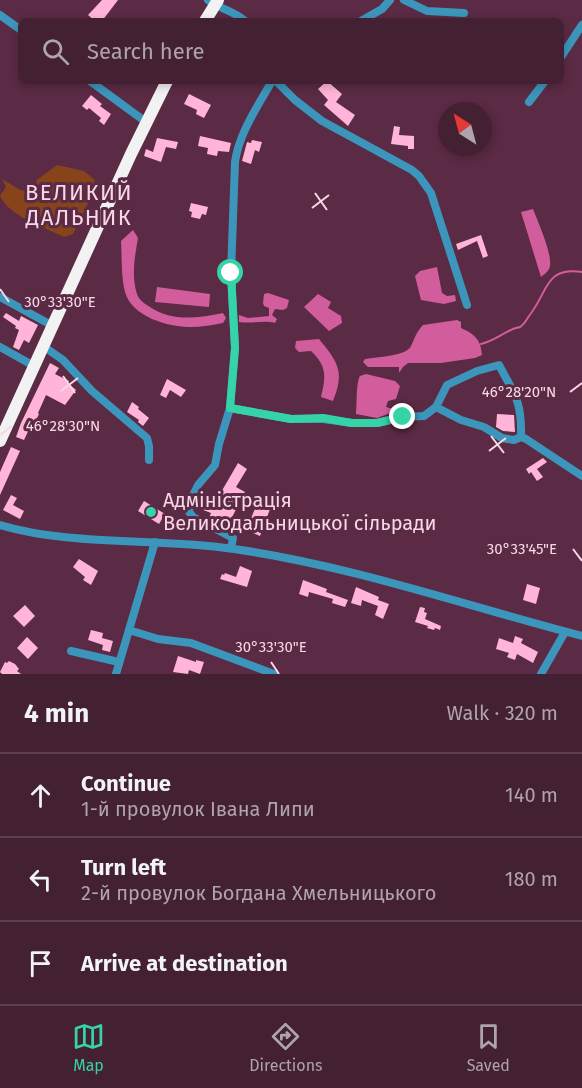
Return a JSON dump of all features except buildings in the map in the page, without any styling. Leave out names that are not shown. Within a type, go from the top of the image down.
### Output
[{"type":"highway","points":[[206,18],[214,2]]},
{"type":"highway","points":[[0,441],[165,84]]},
{"type":"street","points":[[366,18],[382,9],[390,0]]},
{"type":"street","points":[[404,0],[427,11],[464,13]]},
{"type":"street","points":[[214,2],[241,18]]},
{"type":"street","points":[[0,15],[18,28]]},
{"type":"street","points":[[564,52],[582,25]]},
{"type":"street","points":[[94,84],[146,122]]},
{"type":"street","points":[[231,548],[233,538],[195,519],[189,512],[190,502],[198,485],[215,465],[230,408],[235,329],[231,273],[236,154],[246,130],[272,84]]},
{"type":"street","points":[[277,84],[322,121],[419,176],[431,194],[467,305]]},
{"type":"street","points":[[529,102],[543,84]]},
{"type":"street","points":[[0,297],[53,326]]},
{"type":"street","points":[[43,346],[63,360],[92,392],[147,438],[149,460]]},
{"type":"street","points":[[0,347],[34,366]]},
{"type":"street","points":[[230,408],[291,419],[323,418],[352,423],[377,423],[403,417],[424,416],[436,407],[447,385],[477,370],[499,365],[521,409],[521,437]]},
{"type":"street","points":[[436,407],[461,420],[484,427],[502,438],[514,440],[521,437]]},
{"type":"street","points":[[521,437],[582,476]]},
{"type":"street","points":[[0,525],[62,537],[231,548],[364,575],[582,636]]},
{"type":"street","points":[[116,674],[155,542]]},
{"type":"street","points":[[129,630],[158,639],[191,643],[274,674]]},
{"type":"street","points":[[541,674],[565,632]]},
{"type":"street","points":[[71,651],[119,662]]},
{"type":"shaded area","points":[[57,165],[84,171],[95,180],[89,195],[90,199],[73,234],[64,237],[19,216],[0,196],[6,187],[2,179],[22,191],[25,189],[32,195],[37,180]]},
{"type":"shaded area","points":[[533,209],[550,260],[549,269],[541,277],[521,212]]},
{"type":"shaded area","points":[[133,230],[138,238],[134,280],[141,300],[158,312],[176,317],[223,313],[226,318],[223,323],[182,327],[152,319],[135,308],[125,292],[121,241]]},
{"type":"shaded area","points":[[437,267],[442,293],[447,296],[455,295],[456,301],[444,304],[421,300],[415,276],[420,271]]},
{"type":"shaded area","points":[[157,287],[210,294],[209,307],[155,302]]},
{"type":"shaded area","points":[[268,293],[289,300],[287,308],[275,309],[272,315],[277,319],[275,323],[239,322],[239,315],[248,318],[269,316],[269,308],[263,303],[264,294]]},
{"type":"shaded area","points":[[318,294],[331,302],[328,308],[341,316],[342,323],[329,331],[304,307]]},
{"type":"shaded area","points":[[457,320],[461,322],[461,328],[476,338],[482,355],[441,363],[408,363],[399,373],[399,367],[368,367],[363,362],[365,359],[404,352],[411,346],[423,325]]},
{"type":"shaded area","points":[[319,339],[331,354],[338,368],[339,382],[333,401],[321,397],[324,372],[316,356],[311,351],[299,352],[295,348],[296,341]]},
{"type":"shaded area","points":[[366,374],[395,381],[400,386],[396,399],[388,401],[386,407],[393,409],[393,412],[377,418],[356,414],[359,379],[360,376]]},
{"type":"waterway","points":[[481,344],[523,325],[554,277],[570,271],[582,272]]},
{"type":"place","name":"Адміністрація Великодальницької сільради","points":[[151,512]]},
{"type":"district","name":"ВЕЛИКИЙ ДАЛЬНИК","points":[[79,204]]},
{"type":"route","points":[[231,273],[235,348],[230,408],[291,419],[323,418],[352,423],[377,423],[403,417]]}]
